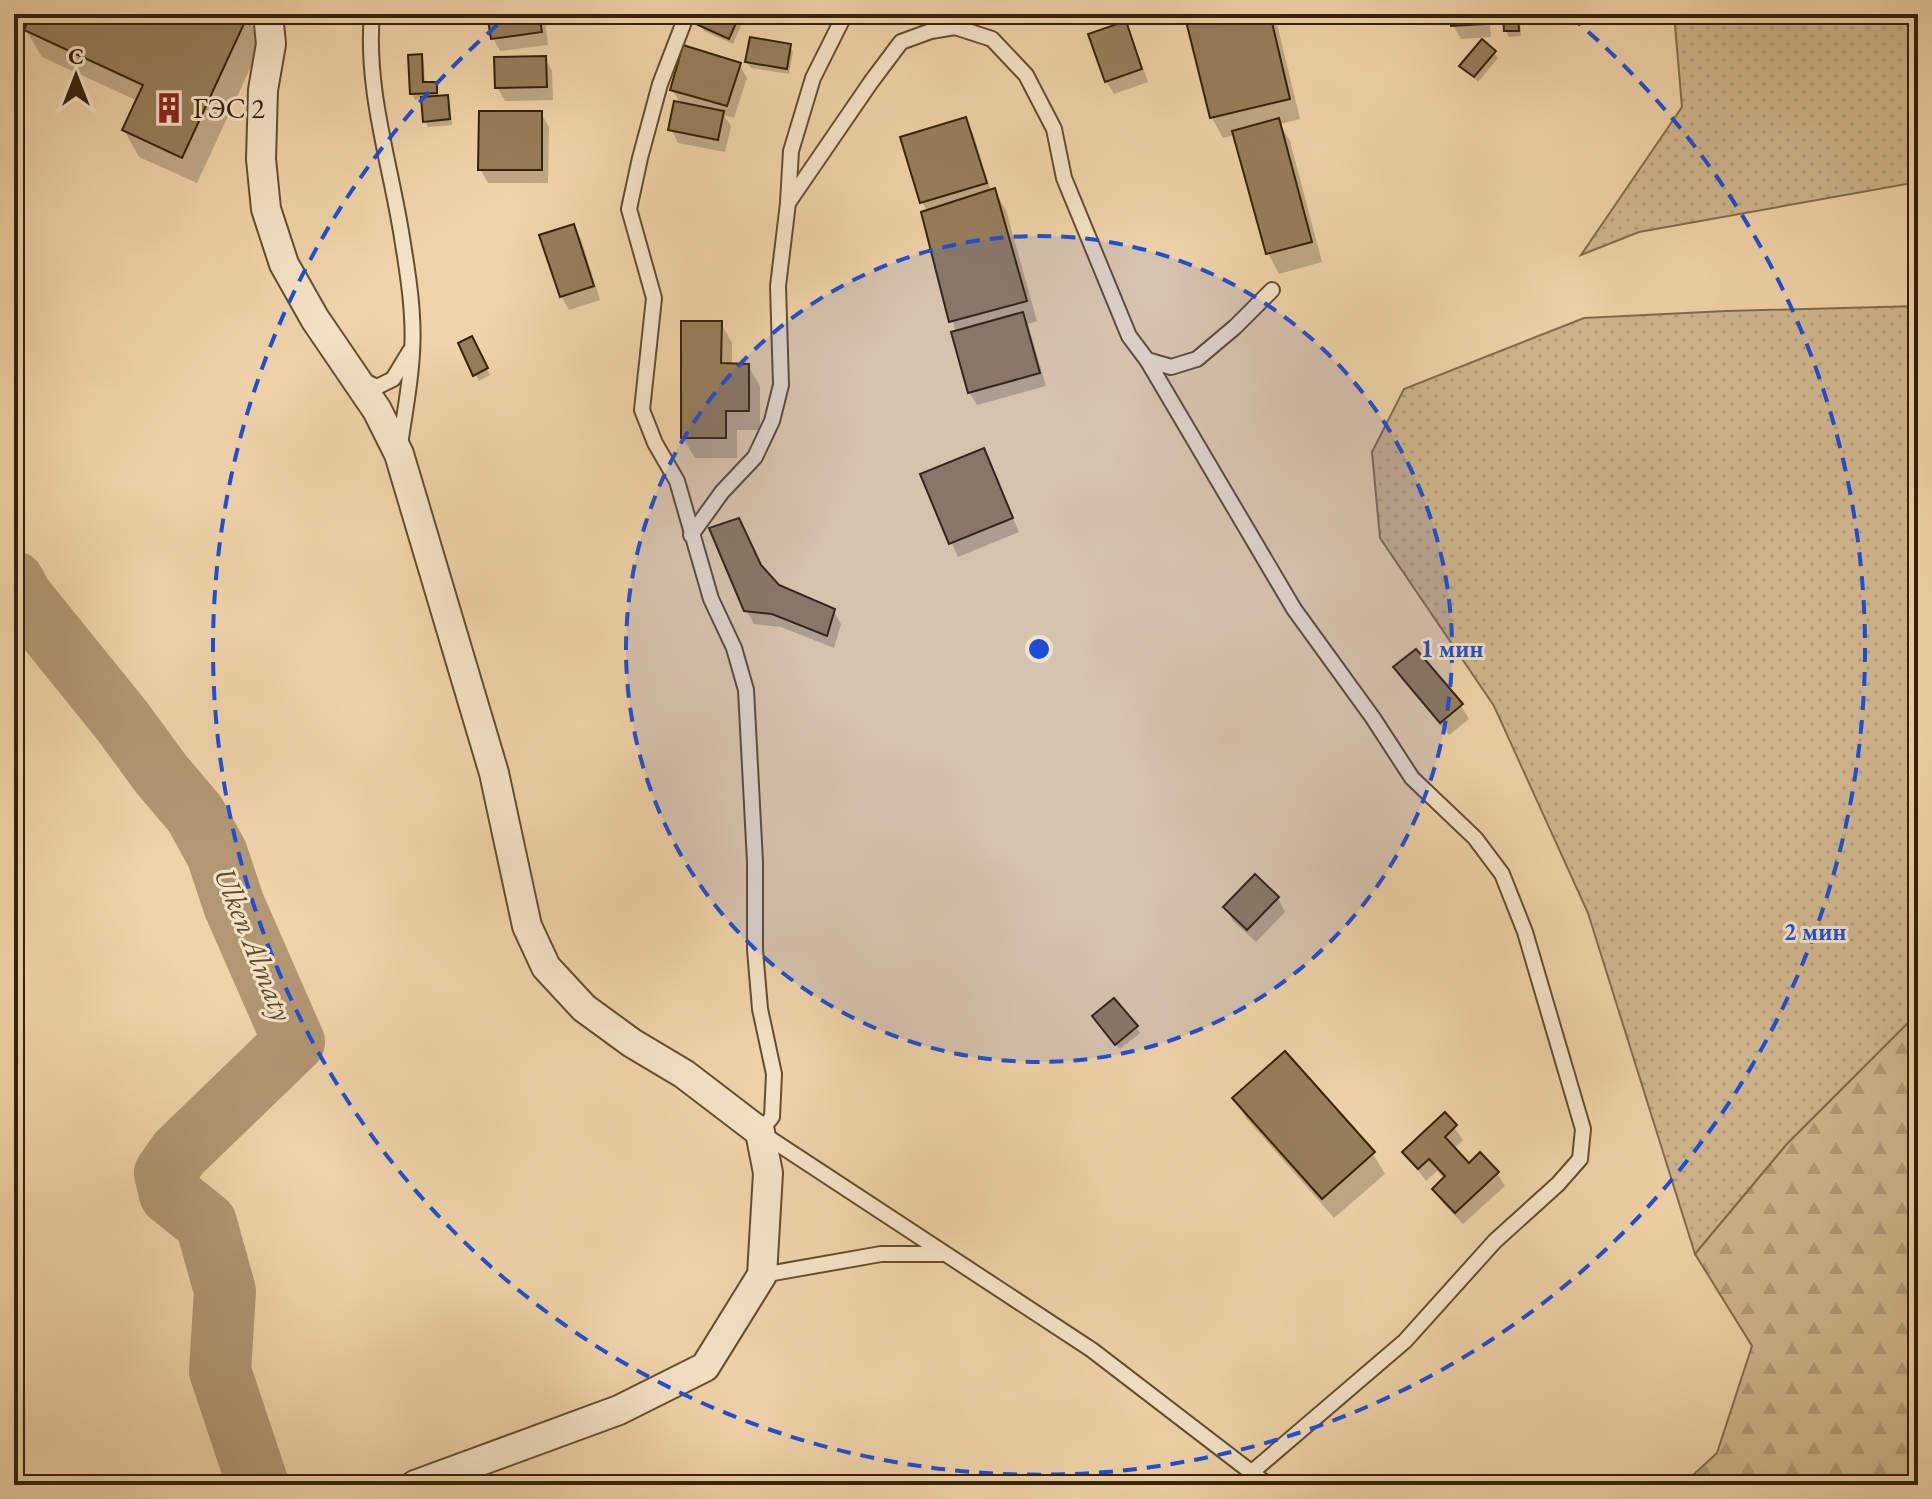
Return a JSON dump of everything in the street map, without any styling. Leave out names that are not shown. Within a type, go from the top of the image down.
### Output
[{"type":"street","points":[[268,14],[271,44],[263,90],[261,159],[266,209],[284,264],[315,319],[377,410],[399,454],[494,773],[527,926],[546,967],[584,1008],[632,1043],[684,1074],[760,1132],[768,1173],[762,1275],[705,1367],[619,1410],[415,1485]]},
{"type":"lane","points":[[372,14],[369,41],[381,137],[403,243],[413,319],[399,454]]},
{"type":"lane","points":[[687,14],[660,84],[629,209],[654,298],[642,410],[655,443],[677,481],[711,599],[734,648],[746,690],[755,862],[755,950],[760,1009],[774,1074],[772,1117],[760,1132],[1092,1350],[1268,1485]]},
{"type":"lane","points":[[691,535],[722,492],[755,457],[772,421],[781,385],[778,286],[791,151],[813,78],[845,14]]},
{"type":"lane","points":[[788,203],[901,42],[931,31],[955,27],[992,39],[1026,75],[1054,129],[1064,178],[1129,336],[1147,360],[1294,609],[1412,778],[1475,838],[1502,874],[1525,932],[1583,1129],[1580,1159],[1558,1184],[1495,1241],[1405,1341],[1252,1472]]},
{"type":"lane","points":[[1147,360],[1171,367],[1197,359],[1272,290]]},
{"type":"lane","points":[[358,379],[377,387],[393,379],[411,349]]},
{"type":"lane","points":[[762,1275],[881,1254],[942,1254]]},
{"type":"green space","points":[[1668,14],[1918,14],[1918,182],[1639,232],[1581,255],[1682,107],[1675,25]]},
{"type":"green space","points":[[1918,306],[1918,1013],[1787,1144],[1695,1254],[1588,913],[1494,706],[1380,538],[1372,452],[1404,389],[1584,318]]},
{"type":"green space","points":[[1918,1013],[1918,1485],[1682,1485],[1717,1453],[1752,1346],[1695,1254],[1787,1144]]},
{"type":"building","name":"ГЭС 2","points":[[31,14],[248,15],[182,158],[122,130],[143,85],[24,30]]},
{"type":"building","points":[[487,14],[539,14],[542,32],[491,39]]},
{"type":"building","points":[[703,14],[740,14],[729,39],[698,25]]},
{"type":"building","points":[[1217,14],[1270,14],[1290,99],[1210,118],[1186,21]]},
{"type":"building","points":[[1450,14],[1484,14],[1484,24],[1451,26]]},
{"type":"building","points":[[1503,14],[1518,14],[1519,31],[1504,31]]},
{"type":"building","points":[[1126,21],[1142,69],[1105,82],[1088,34]]},
{"type":"building","points":[[750,37],[791,44],[787,69],[745,62]]},
{"type":"building","points":[[1482,39],[1496,51],[1474,77],[1459,66]]},
{"type":"building","points":[[683,45],[741,63],[727,106],[670,90]]},
{"type":"building","points":[[422,54],[423,82],[437,82],[437,93],[410,94],[408,55]]},
{"type":"building","points":[[546,56],[547,87],[495,88],[494,57]]},
{"type":"building","points":[[448,95],[450,119],[423,122],[421,97]]},
{"type":"building","points":[[674,101],[724,111],[718,140],[668,130]]},
{"type":"building","points":[[479,111],[542,111],[542,170],[478,170]]},
{"type":"building","points":[[966,117],[987,183],[920,203],[900,137]]},
{"type":"building","points":[[1279,118],[1312,242],[1266,254],[1232,131]]},
{"type":"building","points":[[995,188],[1027,301],[949,322],[921,212]]},
{"type":"building","points":[[574,224],[594,286],[560,297],[539,235]]},
{"type":"building","points":[[1023,312],[1040,373],[968,393],[951,332]]},
{"type":"building","points":[[681,321],[722,321],[721,363],[749,364],[749,411],[726,411],[726,438],[681,438]]},
{"type":"building","points":[[472,336],[488,368],[473,376],[458,343]]},
{"type":"building","points":[[984,448],[1013,518],[949,544],[920,474]]},
{"type":"building","points":[[739,518],[761,565],[779,585],[835,609],[827,636],[772,614],[744,611],[709,528]]},
{"type":"building","points":[[1416,649],[1463,704],[1440,723],[1393,667]]},
{"type":"building","points":[[1255,874],[1279,897],[1247,930],[1223,907]]},
{"type":"building","points":[[1114,998],[1138,1026],[1115,1045],[1092,1016]]},
{"type":"building","points":[[1285,1051],[1375,1152],[1322,1199],[1232,1098]]},
{"type":"building","points":[[1445,1112],[1457,1125],[1445,1137],[1469,1163],[1480,1152],[1499,1172],[1455,1213],[1432,1189],[1445,1176],[1429,1159],[1418,1169],[1402,1152]]},
{"type":"waterway","name":"Ulken Almaty","points":[[14,582],[22,597],[195,814],[217,854],[234,905],[294,1042],[179,1153],[165,1173],[170,1194],[206,1223],[225,1291],[220,1371],[258,1485]]},
{"type":"place","name":"ГЭС 2","points":[[169,108]]}]
